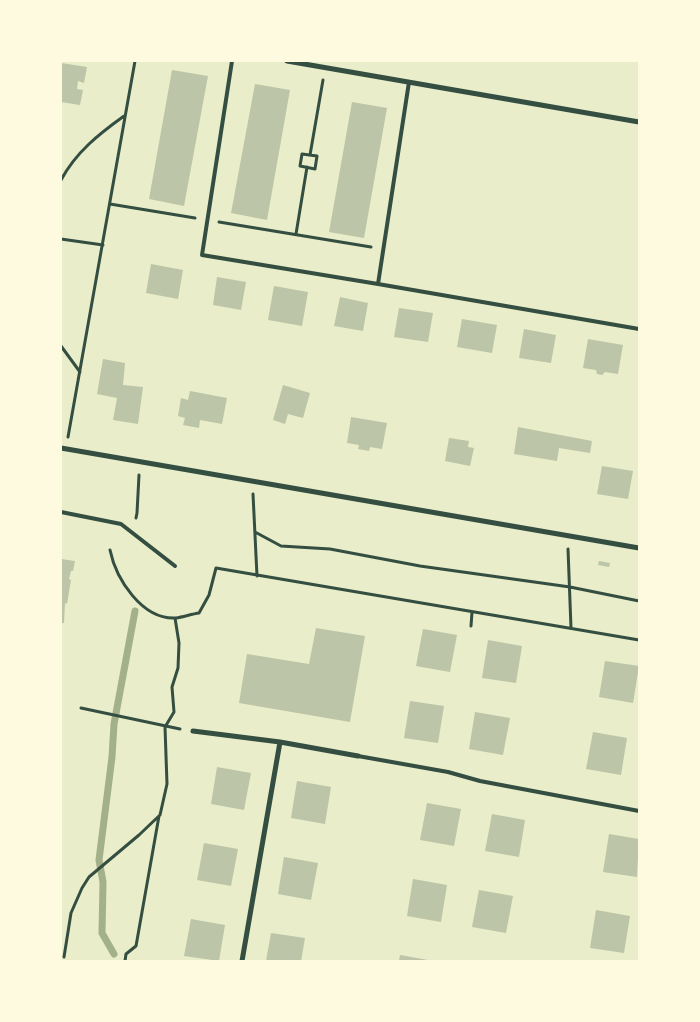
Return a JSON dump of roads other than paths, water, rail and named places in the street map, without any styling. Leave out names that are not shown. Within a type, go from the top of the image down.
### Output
[{"type":"street","points":[[286,61],[639,122]]},
{"type":"street","points":[[64,449],[639,548]]},
{"type":"street","points":[[193,732],[280,742],[358,756]]},
{"type":"street","points":[[242,961],[280,742]]},
{"type":"lane","points":[[232,61],[202,255],[639,329]]},
{"type":"lane","points":[[378,284],[409,82]]},
{"type":"lane","points":[[61,512],[121,524],[175,566]]},
{"type":"lane","points":[[358,756],[448,772],[480,781],[639,812]]},
{"type":"waterway","points":[[114,954],[102,933],[103,882],[99,860],[112,757],[114,724],[135,611]]}]
